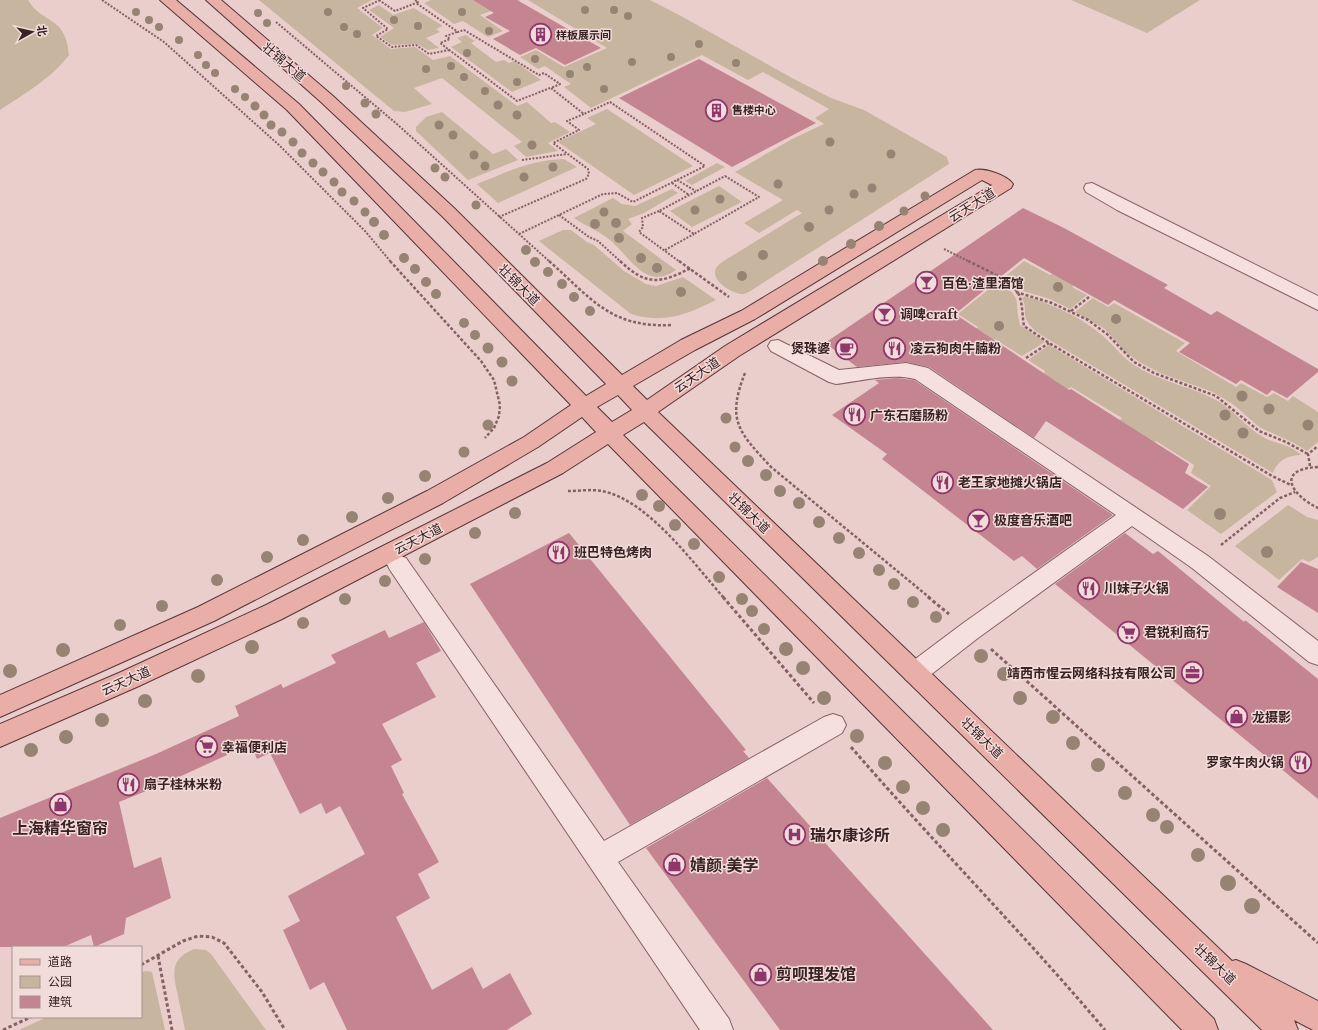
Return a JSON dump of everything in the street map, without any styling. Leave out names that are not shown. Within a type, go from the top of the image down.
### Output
[{"type":"main road","points":[[167,0],[293,107],[609,433],[1203,1030]]},
{"type":"main road","name":"壮锦大道","points":[[212,0],[327,99],[448,212],[644,411],[1283,1030]]},
{"type":"main road","name":"云天大道","points":[[0,706],[206,614],[435,497],[531,442],[584,406],[619,385],[688,345],[748,315],[981,174],[1005,184],[732,351],[644,411],[555,468],[281,608],[130,679],[0,736]]},
{"type":"main road","points":[[1203,953],[1240,977],[1318,1017]]},
{"type":"main road","points":[[1177,1004],[1192,1030]]},
{"type":"street","points":[[1092,188],[1123,206],[1318,304]]},
{"type":"street","points":[[778,346],[836,377],[906,370],[921,373],[1200,562],[1318,655]]},
{"type":"street","points":[[915,673],[970,631],[1132,515]]},
{"type":"street","points":[[398,564],[601,857],[718,1030]]},
{"type":"street","points":[[601,857],[833,725]]},
{"type":"path","points":[[102,0],[164,42],[279,145],[365,231],[411,285],[481,361],[494,380],[500,405],[499,416],[494,428],[483,441]]},
{"type":"path","points":[[416,4],[395,11],[380,0],[363,8],[388,29],[376,36],[392,47],[416,45],[430,54],[449,50]]},
{"type":"path","points":[[415,0],[418,2],[416,4],[458,32]]},
{"type":"path","points":[[271,18],[398,125],[606,312],[628,322],[645,325],[675,324]]},
{"type":"path","points":[[464,30],[498,52],[501,51],[539,75],[544,73],[560,84],[518,101],[440,42],[450,39],[446,36],[458,32],[464,30]]},
{"type":"path","points":[[551,88],[584,114]]},
{"type":"path","points":[[499,217],[586,179],[590,174],[588,169],[553,143],[579,130],[567,121],[610,102],[705,166],[638,198],[633,202],[617,193],[603,194],[518,234]]},
{"type":"path","points":[[522,160],[568,154]]},
{"type":"path","points":[[665,250],[758,197],[725,176],[659,211],[642,218],[643,227],[639,232],[731,298]]},
{"type":"path","points":[[677,180],[696,191]]},
{"type":"path","points":[[672,183],[689,195]]},
{"type":"path","points":[[659,211],[694,234]]},
{"type":"path","points":[[559,215],[589,237],[598,241],[622,263],[644,278],[652,281],[669,279],[691,268]]},
{"type":"path","points":[[940,247],[999,279],[1016,292],[1050,300],[1071,311],[1106,333],[1122,352],[1134,362],[1151,371],[1215,396],[1233,407],[1247,422],[1266,435],[1287,443],[1308,454]]},
{"type":"path","points":[[1016,292],[1021,302],[1021,314],[1024,326],[1049,343],[1272,476],[1291,485]]},
{"type":"path","points":[[1071,311],[1089,297]]},
{"type":"path","points":[[1026,358],[1049,343]]},
{"type":"path","points":[[778,346],[748,369],[735,397],[734,413],[739,428],[771,467],[970,631],[1318,943]]},
{"type":"path","points":[[1308,454],[1318,446]]},
{"type":"path","points":[[1308,454],[1310,466]]},
{"type":"path","points":[[1318,467],[1310,466],[1301,468],[1294,472],[1291,478],[1291,485],[1302,500],[1318,508]]},
{"type":"path","points":[[567,491],[601,491],[616,496],[637,506],[666,533],[741,617],[933,840],[1075,994],[1105,1030]]},
{"type":"path","points":[[1200,562],[1280,498],[1295,492]]},
{"type":"path","points":[[142,965],[183,941],[198,936],[212,937],[224,942],[262,992],[285,1030]]},
{"type":"path","points":[[158,956],[172,1030]]},
{"type":"path","points":[[3,1030],[29,1018]]},
{"type":"green space","points":[[0,0],[28,0],[40,14],[59,27],[67,42],[69,55],[46,78],[28,92],[0,110]]},
{"type":"green space","points":[[259,0],[372,0],[357,8],[383,28],[372,35],[391,49],[415,47],[433,60],[450,56],[517,106],[527,102],[551,123],[555,122],[570,132],[548,143],[558,151],[526,157],[514,146],[522,142],[442,78],[414,88],[432,104],[405,112],[394,111]]},
{"type":"green space","points":[[431,0],[521,0],[480,15],[503,31],[488,37],[463,21],[454,24],[424,3]]},
{"type":"green space","points":[[528,0],[650,0],[794,79],[831,98],[864,110],[947,157],[949,164],[751,291],[744,294],[735,293],[718,281],[715,273],[718,265],[802,213],[797,210],[759,233],[744,223],[783,200],[735,172],[792,139],[824,124],[815,118],[829,109],[763,72],[748,80],[702,55],[591,108],[564,87],[571,84],[545,66],[538,69],[520,57],[536,50],[564,67],[607,48]]},
{"type":"green space","points":[[1071,0],[1200,0],[1147,33]]},
{"type":"green space","points":[[379,5],[393,15],[414,8],[443,26],[436,29],[440,32],[426,38],[439,48],[428,50],[417,44],[392,45],[380,37],[394,28],[369,10]]},
{"type":"green space","points":[[466,35],[475,41],[471,43],[496,62],[504,60],[509,63],[514,61],[541,80],[512,92],[451,47],[462,42],[457,38]]},
{"type":"green space","points":[[607,109],[693,166],[634,195],[558,142],[596,124],[587,118]]},
{"type":"green space","points":[[442,112],[493,154],[506,149],[518,160],[468,180],[416,131],[416,127],[426,117]]},
{"type":"green space","points":[[564,159],[577,167],[498,203],[477,184],[530,164]]},
{"type":"green space","points":[[717,163],[725,167],[692,185],[685,181]]},
{"type":"green space","points":[[719,186],[742,202],[692,227],[670,211]]},
{"type":"green space","points":[[672,189],[678,193],[644,213],[628,219],[632,224],[623,231],[676,270],[665,276],[655,277],[646,274],[630,261],[606,237],[574,218],[613,198],[622,204],[635,206]]},
{"type":"green space","points":[[563,230],[571,230],[587,242],[594,245],[624,271],[646,284],[656,286],[683,277],[716,300],[685,314],[664,318],[643,317],[631,314],[539,241]]},
{"type":"green space","points":[[1024,261],[1050,275],[1056,271],[1077,282],[1072,287],[1087,295],[1070,309],[1050,299],[1020,290],[1002,279]]},
{"type":"green space","points":[[999,281],[1012,293],[1017,301],[1020,325],[1045,342],[1022,356],[995,339],[989,342],[974,331],[978,327],[958,314]]},
{"type":"green space","points":[[1025,296],[1054,306],[1073,315],[1103,336],[1133,364],[1158,378],[1199,392],[1218,401],[1230,409],[1245,424],[1257,433],[1297,451],[1301,455],[1292,456],[1280,462],[1273,473],[1038,333],[1031,327],[1026,319],[1022,298]]},
{"type":"green space","points":[[1093,298],[1108,307],[1114,303],[1185,343],[1176,351],[1236,387],[1241,383],[1267,397],[1274,393],[1288,401],[1293,396],[1318,412],[1318,442],[1307,451],[1294,443],[1259,427],[1234,405],[1213,392],[1160,373],[1141,363],[1125,352],[1105,329],[1075,312]]},
{"type":"green space","points":[[1049,345],[1272,480],[1277,492],[1221,534],[1187,510],[1211,486],[1191,473],[1194,465],[1156,441],[1150,446],[1116,424],[1122,418],[1071,387],[1066,390],[1043,376],[1045,371],[1028,360]]},
{"type":"green space","points":[[1288,505],[1307,517],[1318,520],[1318,557],[1309,562],[1302,559],[1279,580],[1235,546]]},
{"type":"green space","points":[[194,949],[206,950],[211,954],[266,1030],[185,1030],[174,974],[180,957]]},
{"type":"green space","points":[[142,972],[152,972],[165,1030],[19,1030],[45,1018],[142,1018]]},
{"type":"building","name":"样板展示间","points":[[473,0],[517,0],[601,48],[565,65],[536,48],[520,55],[493,39],[510,31],[485,17],[494,13]]},
{"type":"building","name":"售楼中心","points":[[699,59],[816,123],[732,167],[619,98]]},
{"type":"building","points":[[1023,208],[1064,228],[1168,285],[1164,288],[1211,315],[1217,311],[1318,369],[1318,372],[1287,398],[1272,390],[1267,395],[1241,380],[1236,384],[1179,352],[1190,343],[1114,300],[1108,305],[1024,258],[955,314],[1069,390],[1071,389],[1189,464],[1185,473],[1208,487],[1183,509],[1046,421],[1034,438],[929,367],[906,362],[857,367],[825,343]]},
{"type":"building","points":[[896,378],[914,380],[1113,515],[1037,569],[1022,556],[1014,561],[882,459],[887,454],[832,415],[879,383],[875,380]]},
{"type":"building","points":[[569,533],[746,750],[743,751],[749,758],[630,825],[470,584]]},
{"type":"building","points":[[1125,533],[1153,554],[1158,551],[1244,622],[1245,620],[1318,679],[1318,799],[1055,584]]},
{"type":"building","points":[[1301,562],[1318,569],[1318,613],[1277,587]]},
{"type":"building","points":[[424,622],[441,651],[416,663],[436,697],[382,724],[402,760],[391,766],[404,793],[402,794],[439,862],[418,874],[430,898],[396,917],[432,990],[472,967],[483,989],[510,973],[532,1014],[507,1030],[347,1030],[324,982],[310,990],[283,930],[300,921],[288,896],[365,854],[340,806],[326,814],[321,803],[300,814],[270,753],[257,759],[251,744],[166,783],[119,802],[134,868],[161,857],[171,898],[126,918],[124,934],[96,946],[94,946],[91,935],[65,946],[0,947],[0,818],[156,754],[239,716],[235,706],[281,684],[283,688],[336,663],[331,655],[385,630],[389,638]]},
{"type":"building","points":[[767,778],[993,1030],[780,1030],[646,848]]},
{"type":"place","name":"样板展示间","points":[[540,35]]},
{"type":"place","name":"售楼中心","points":[[716,110]]},
{"type":"place","name":"百色·渣里酒馆","points":[[926,283]]},
{"type":"place","name":"调啤craft","points":[[885,314]]},
{"type":"place","name":"煲珠婆","points":[[846,348]]},
{"type":"place","name":"凌云狗肉牛腩粉","points":[[894,348]]},
{"type":"place","name":"广东石磨肠粉","points":[[854,415]]},
{"type":"place","name":"老王家地摊火锅店","points":[[942,482]]},
{"type":"place","name":"极度音乐酒吧","points":[[978,520]]},
{"type":"place","name":"班巴特色烤肉","points":[[558,552]]},
{"type":"place","name":"川妹子火锅","points":[[1089,588]]},
{"type":"place","name":"君锐利商行","points":[[1128,632]]},
{"type":"place","name":"靖西市惺云网络科技有限公司","points":[[1192,673]]},
{"type":"place","name":"龙摄影","points":[[1237,717]]},
{"type":"place","name":"幸福便利店","points":[[207,747]]},
{"type":"place","name":"罗家牛肉火锅","points":[[1300,762]]},
{"type":"place","name":"扇子桂林米粉","points":[[129,784]]},
{"type":"place","name":"上海精华窗帘","points":[[60,804]]},
{"type":"place","name":"瑞尔康诊所","points":[[794,835]]},
{"type":"place","name":"婧颜·美学","points":[[674,865]]},
{"type":"place","name":"剪呗理发馆","points":[[761,974]]}]
